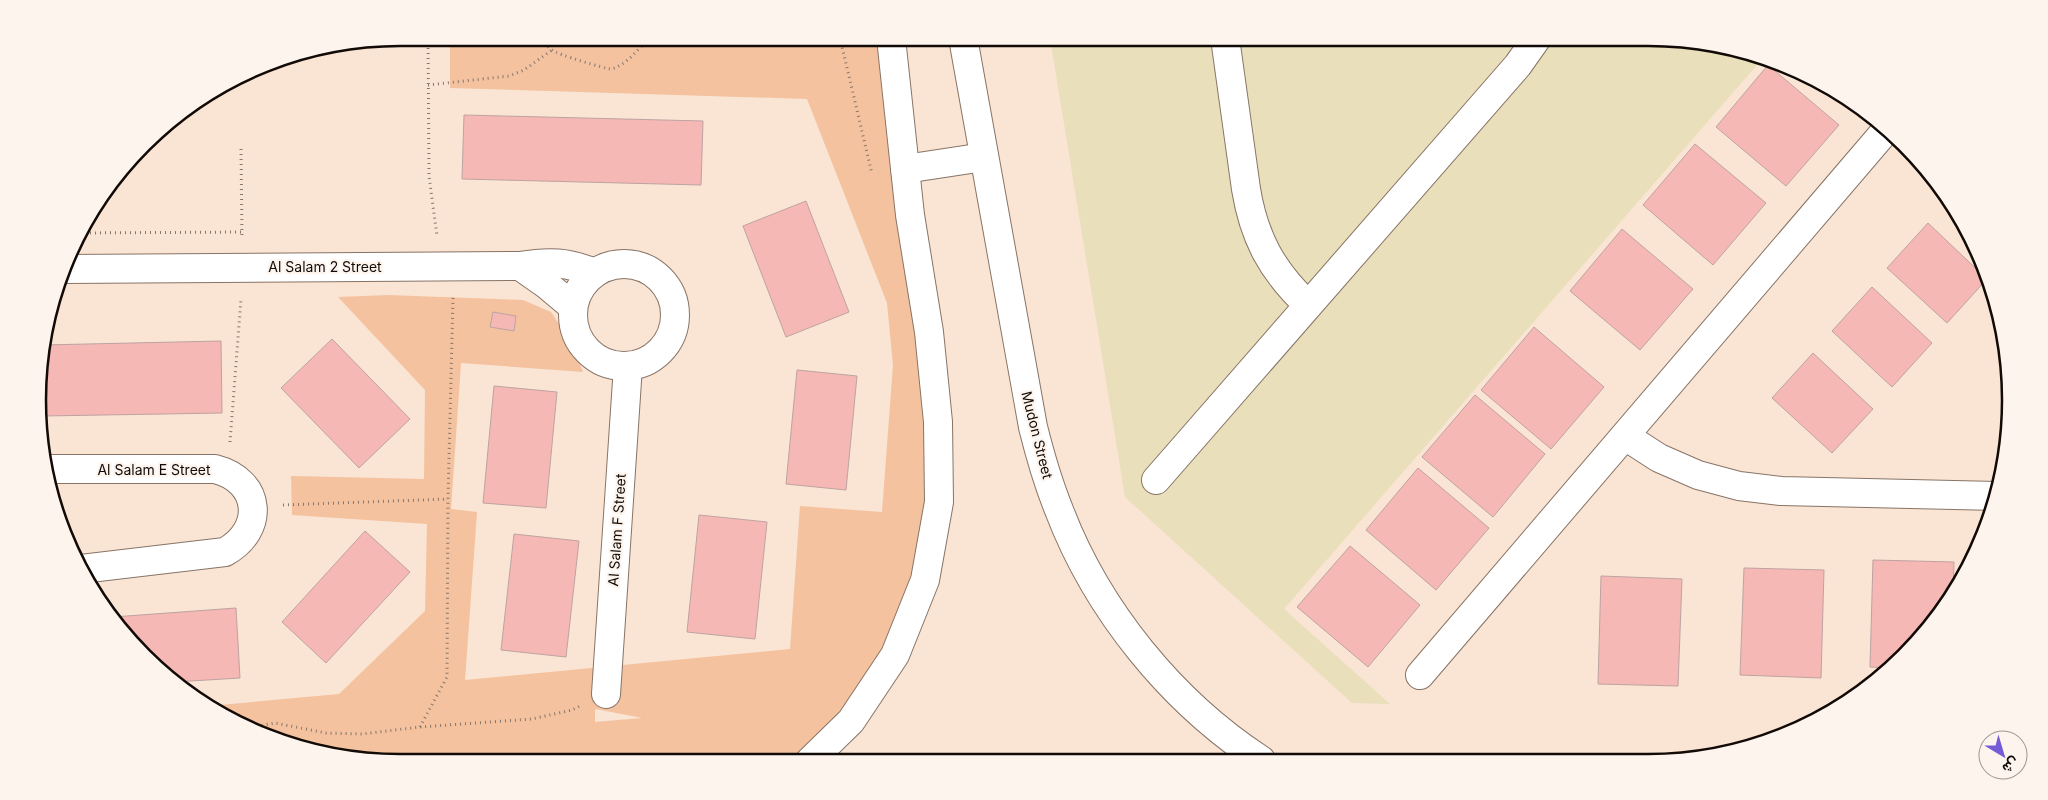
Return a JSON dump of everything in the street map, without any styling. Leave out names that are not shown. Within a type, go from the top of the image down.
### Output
[{"type":"street","points":[[818,754],[850,722],[895,655],[925,580],[939,502],[938,422],[929,332],[910,215],[892,46]]},
{"type":"street","name":"Mudon Street","points":[[964,46],[1033,427],[1047,478],[1059,512],[1099,591],[1151,663],[1214,726],[1253,754]]},
{"type":"street","points":[[1226,46],[1246,189],[1254,224],[1265,252],[1276,270],[1290,288],[1308,305]]},
{"type":"street","points":[[1156,480],[1518,65],[1531,46]]},
{"type":"street","points":[[1420,675],[1881,134]]},
{"type":"street","points":[[905,169],[984,157]]},
{"type":"street","points":[[520,266],[558,262],[577,266],[595,274]]},
{"type":"street","points":[[617,264],[637,265],[656,274],[669,289],[675,309],[673,329],[664,347],[648,361],[628,366],[609,365],[593,356],[580,342],[572,325],[572,306],[581,286],[595,274],[617,264]]},
{"type":"street","points":[[520,266],[572,306]]},
{"type":"street","name":"Al Salam 2 Street","points":[[71,269],[520,266]]},
{"type":"street","name":"Al Salam F Street","points":[[606,694],[628,366]]},
{"type":"street","points":[[1624,436],[1659,458],[1698,475],[1739,486],[1781,491],[1989,496]]},
{"type":"street","name":"Al Salam E Street","points":[[53,469],[215,469],[227,472],[239,480],[248,492],[252,506]]},
{"type":"street","points":[[89,568],[225,552],[237,545],[247,534],[252,520],[252,506]]},
{"type":"path","points":[[420,727],[447,677],[448,499],[453,288],[444,289],[429,176],[428,46]]},
{"type":"path","points":[[549,46],[552,50],[586,61],[600,68],[611,68],[627,62],[642,46]]},
{"type":"path","points":[[842,46],[872,174]]},
{"type":"path","points":[[428,85],[509,76],[524,70],[552,50]]},
{"type":"path","points":[[227,472],[243,268],[242,149]]},
{"type":"path","points":[[89,233],[242,232]]},
{"type":"path","points":[[252,506],[448,499]]},
{"type":"path","points":[[262,725],[275,723],[326,733],[362,734],[420,727],[532,719],[572,710],[606,694]]},
{"type":"shaded area","points":[[450,46],[898,46],[941,485],[888,662],[810,751],[805,754],[377,753],[354,751],[308,742],[265,727],[221,705],[339,694],[425,611],[427,524],[292,515],[291,476],[424,479],[425,390],[338,297],[388,295],[523,300],[551,312],[570,341],[583,372],[461,363],[451,509],[477,512],[465,680],[790,649],[800,506],[882,512],[893,365],[887,303],[807,99],[450,88]],"holes":[[[596,709],[642,718],[595,722],[595,710]]]},
{"type":"sand","points":[[1051,46],[1648,46],[1694,49],[1740,58],[1758,64],[1284,609],[1390,704],[1352,703],[1125,497]]},
{"type":"building","points":[[1767,67],[1773,69],[1839,125],[1786,186],[1716,127]]},
{"type":"building","points":[[464,115],[703,121],[701,185],[462,179]]},
{"type":"building","points":[[1695,144],[1766,203],[1713,265],[1643,205]]},
{"type":"building","points":[[806,201],[849,312],[786,337],[743,226]]},
{"type":"building","points":[[1928,223],[1977,269],[1982,284],[1947,323],[1887,268]]},
{"type":"building","points":[[1622,229],[1693,289],[1640,350],[1570,291]]},
{"type":"building","points":[[1872,287],[1932,343],[1892,387],[1832,331]]},
{"type":"building","points":[[493,312],[516,316],[514,331],[490,327]]},
{"type":"building","points":[[1534,327],[1604,387],[1551,449],[1481,390]]},
{"type":"building","points":[[332,339],[410,419],[359,468],[281,388]]},
{"type":"building","points":[[221,341],[222,413],[47,416],[47,377],[51,345]]},
{"type":"building","points":[[1813,353],[1873,409],[1832,453],[1772,398]]},
{"type":"building","points":[[797,370],[857,376],[846,490],[786,484]]},
{"type":"building","points":[[494,386],[557,392],[546,508],[483,503]]},
{"type":"building","points":[[1475,395],[1545,454],[1493,517],[1422,457]]},
{"type":"building","points":[[1418,468],[1489,528],[1436,590],[1366,530]]},
{"type":"building","points":[[699,515],[767,522],[755,639],[687,632]]},
{"type":"building","points":[[365,531],[410,572],[326,663],[282,622]]},
{"type":"building","points":[[514,534],[579,541],[566,657],[501,650]]},
{"type":"building","points":[[1350,546],[1420,605],[1368,667],[1297,607]]},
{"type":"building","points":[[1873,560],[1954,562],[1953,578],[1929,615],[1881,666],[1870,667]]},
{"type":"building","points":[[1744,568],[1824,570],[1821,678],[1740,675]]},
{"type":"building","points":[[1601,576],[1682,579],[1678,686],[1598,684]]},
{"type":"building","points":[[236,608],[240,678],[185,681],[150,650],[120,616]]}]
